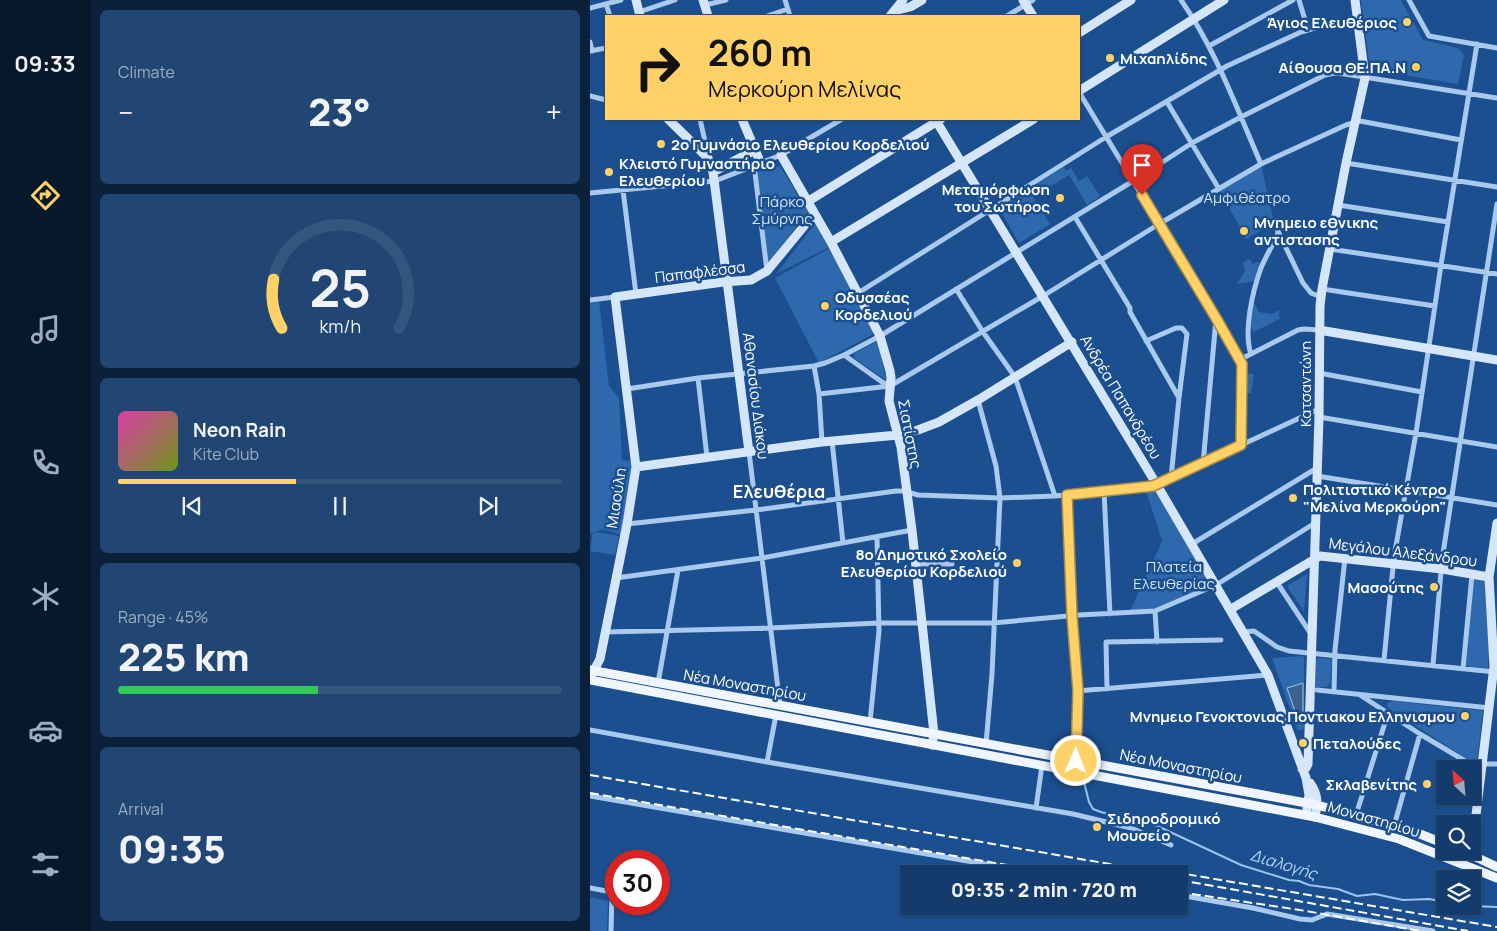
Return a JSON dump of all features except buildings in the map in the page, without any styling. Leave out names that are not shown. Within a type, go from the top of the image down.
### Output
[{"type":"main road","name":"Νέα Μοναστηρίου","points":[[591,675],[658,683],[1313,804]]},
{"type":"main road","name":"Νέα Μοναστηρίου","points":[[591,675],[776,715],[1268,807]]},
{"type":"main road","name":"Μοναστηρίου","points":[[1313,804],[1394,826],[1436,841]]},
{"type":"main road","name":"Μοναστηρίου","points":[[1268,807],[1399,839],[1497,878]]},
{"type":"main road","points":[[1481,858],[1496,866]]},
{"type":"street","points":[[590,8],[621,0]]},
{"type":"street","points":[[636,0],[640,14],[675,0]]},
{"type":"street","points":[[708,15],[704,2],[726,0]]},
{"type":"street","points":[[785,0],[790,15]]},
{"type":"street","points":[[897,6],[910,7],[922,0]]},
{"type":"street","points":[[1080,32],[1131,0]]},
{"type":"street","points":[[1181,0],[1209,46],[1261,164]]},
{"type":"street","points":[[1080,91],[1224,0]]},
{"type":"street","points":[[1209,46],[1293,0]]},
{"type":"street","points":[[1299,0],[1308,30]]},
{"type":"street","name":"Κατσαντώνη","points":[[1302,769],[1306,768],[1308,764],[1321,293],[1346,163],[1365,78],[1355,0]]},
{"type":"street","points":[[1409,0],[1429,36],[1497,48]]},
{"type":"street","points":[[1008,15],[1027,2],[1033,15]]},
{"type":"street","points":[[606,4],[610,15]]},
{"type":"street","points":[[770,15],[788,10]]},
{"type":"street","points":[[858,293],[1106,138],[1238,61],[1308,30],[1358,22]]},
{"type":"street","points":[[590,42],[591,51],[605,48]]},
{"type":"street","points":[[1384,660],[1394,563],[1405,490],[1416,433],[1477,44]]},
{"type":"street","points":[[627,389],[698,378],[825,364],[880,336],[1192,143],[1325,75],[1339,73],[1497,98]]},
{"type":"street","points":[[1080,94],[1238,357],[1242,367],[1241,445]]},
{"type":"street","points":[[590,96],[605,100]]},
{"type":"street","points":[[1166,102],[1219,188]]},
{"type":"street","points":[[668,120],[708,158]]},
{"type":"street","points":[[700,120],[708,158]]},
{"type":"street","points":[[745,120],[761,164]]},
{"type":"street","points":[[590,193],[623,190],[714,176],[761,164],[781,155],[840,120]]},
{"type":"street","points":[[807,202],[938,120]]},
{"type":"street","name":"Ανδρέα Παπανδρέου","points":[[938,120],[1072,342],[1268,675],[1302,769],[1316,792],[1310,816]]},
{"type":"street","points":[[831,242],[1032,120]]},
{"type":"street","points":[[819,394],[890,386],[1261,164],[1356,122],[1461,140]]},
{"type":"street","points":[[714,176],[755,150]]},
{"type":"street","name":"Σιατίστης","points":[[781,155],[831,242],[880,336],[890,371],[889,404],[898,435],[912,530],[934,734],[932,744]]},
{"type":"street","name":"Αθανασίου Διάκου","points":[[708,158],[714,176],[728,282],[780,705]]},
{"type":"street","points":[[1346,163],[1497,187]]},
{"type":"street","points":[[754,173],[767,271]]},
{"type":"street","points":[[623,190],[636,294]]},
{"type":"street","points":[[1338,204],[1448,222]]},
{"type":"street","points":[[1433,665],[1442,569],[1497,204]]},
{"type":"street","name":"Παπαφλέσσα","points":[[590,300],[751,280],[767,271],[814,214]]},
{"type":"street","points":[[1075,217],[1130,308],[1130,312],[1179,398]]},
{"type":"street","points":[[1274,223],[1303,283],[1311,293],[1435,306]]},
{"type":"street","points":[[1251,354],[1249,337],[1251,306],[1261,269],[1278,233]]},
{"type":"street","points":[[1330,248],[1497,274]]},
{"type":"street","points":[[956,288],[1014,377],[1055,496]]},
{"type":"street","name":"Μιαούλη","points":[[591,675],[600,659],[606,632],[636,467],[615,297]]},
{"type":"street","points":[[1203,464],[1216,318]]},
{"type":"street","points":[[1146,341],[1176,328],[1182,328],[1187,334],[1171,478]]},
{"type":"street","points":[[1238,357],[1246,357],[1300,329],[1319,330],[1428,347],[1497,360]]},
{"type":"street","points":[[636,467],[822,442],[898,435],[938,422],[978,400],[1072,342]]},
{"type":"street","points":[[844,355],[890,386]]},
{"type":"street","points":[[814,366],[819,394],[822,442]]},
{"type":"street","points":[[1319,373],[1422,392]]},
{"type":"street","points":[[698,378],[708,457]]},
{"type":"street","points":[[978,400],[996,466],[1000,498],[992,674],[986,744]]},
{"type":"street","points":[[627,524],[756,510],[896,491],[907,491],[918,495],[1000,498],[1055,496],[1157,485],[1241,445],[1319,413],[1461,442],[1497,447]]},
{"type":"street","points":[[832,441],[843,543]]},
{"type":"street","points":[[1192,544],[1317,472],[1405,490],[1497,505]]},
{"type":"street","points":[[1104,491],[1110,614]]},
{"type":"street","points":[[1067,495],[1072,616],[1078,691],[1076,761]]},
{"type":"street","points":[[606,632],[668,632],[879,623],[993,623],[1155,611],[1216,585],[1315,523]]},
{"type":"street","points":[[1475,815],[1484,764],[1495,672],[1493,577],[1497,524]]},
{"type":"street","points":[[616,578],[762,558],[912,530]]},
{"type":"street","points":[[870,722],[879,623],[876,537]]},
{"type":"street","name":"Μεγάλου Αλεξάνδρου","points":[[1230,609],[1314,558],[1321,556],[1394,563],[1493,577]]},
{"type":"street","points":[[1334,692],[1335,655],[1345,558]]},
{"type":"street","points":[[916,564],[952,564]]},
{"type":"street","points":[[658,683],[678,570]]},
{"type":"street","points":[[1463,669],[1472,574]]},
{"type":"street","points":[[1276,581],[1312,634]]},
{"type":"street","points":[[1155,611],[1158,642]]},
{"type":"street","points":[[1243,632],[1254,631],[1285,650],[1495,672]]},
{"type":"street","points":[[1107,689],[1106,642],[1221,640]]},
{"type":"street","points":[[1078,691],[1268,675]]},
{"type":"street","points":[[1317,690],[1490,708]]},
{"type":"street","points":[[1360,694],[1420,734],[1470,764],[1497,764]]},
{"type":"street","points":[[1356,815],[1388,713]]},
{"type":"street","points":[[767,762],[776,715]]},
{"type":"street","points":[[590,730],[1109,822],[1131,828],[1171,844]]},
{"type":"street","points":[[1394,826],[1420,734]]},
{"type":"street","points":[[1036,808],[1042,765]]},
{"type":"street","points":[[590,796],[990,865]]},
{"type":"street","points":[[590,888],[612,892],[611,931]]},
{"type":"street","points":[[1188,897],[1253,908],[1300,919],[1317,919],[1327,914],[1433,931]]},
{"type":"green space","points":[[1361,0],[1401,0],[1423,40],[1459,49],[1464,55],[1458,84],[1370,69]]},
{"type":"green space","name":"Αμφιθέατρο","points":[[1261,164],[1274,223],[1246,239],[1219,189]]},
{"type":"green space","name":"Πάρκο Σμύρνης","points":[[780,166],[808,212],[768,263],[757,172]]},
{"type":"green space","points":[[1064,167],[1066,171],[1071,168],[1079,181],[1087,176],[1100,196],[1087,205],[1069,175],[1033,197],[1050,224],[1019,243],[999,208]]},
{"type":"green space","points":[[814,225],[829,247],[776,274]]},
{"type":"green space","name":"Οδυσσέας Κορδελιού","points":[[830,248],[875,333],[819,363],[775,278]]},
{"type":"green space","points":[[1249,259],[1253,264],[1257,262],[1261,264],[1256,281],[1237,284],[1245,271],[1243,263]]},
{"type":"green space","points":[[599,301],[609,386],[619,398],[622,460],[634,461],[621,535],[604,529],[595,532],[619,536],[615,555],[590,551],[593,532],[590,534],[590,302]]},
{"type":"green space","points":[[1254,303],[1259,312],[1271,314],[1281,310],[1278,315],[1281,318],[1254,332],[1250,326]]},
{"type":"green space","points":[[878,341],[886,380],[854,358],[855,353]]},
{"type":"green space","points":[[1244,373],[1254,374],[1251,393],[1243,394]]},
{"type":"green space","name":"Πλατεία Ελευθερίας","points":[[1153,486],[1211,587],[1155,611],[1129,613],[1162,540],[1145,488]]},
{"type":"green space","points":[[1307,574],[1304,612],[1287,586]]},
{"type":"green space","points":[[1474,578],[1485,579],[1489,653],[1488,668],[1466,666]]},
{"type":"green space","points":[[1304,656],[1304,728],[1298,731],[1272,658]]},
{"type":"green space","points":[[1316,658],[1332,659],[1330,684],[1327,687],[1315,687]]},
{"type":"green space","points":[[1395,701],[1483,711],[1477,760],[1467,759],[1388,708],[1386,704]]},
{"type":"green space","points":[[590,897],[605,900],[605,915],[608,915],[607,931],[590,931]]},
{"type":"shaded area","points":[[1303,683],[1303,722],[1299,723],[1287,688]]},
{"type":"waterway","name":"Διαλογής","points":[[1084,782],[1089,802],[1093,809],[1111,814],[1138,817],[1241,865],[1289,880],[1338,889],[1357,896],[1375,894],[1403,900],[1436,900]]},
{"type":"waterway","name":"Διαλογής","points":[[1481,906],[1497,907]]},
{"type":"railway","points":[[590,775],[1115,865]]},
{"type":"railway","points":[[590,793],[1007,865]]},
{"type":"railway","points":[[1188,874],[1497,927]]},
{"type":"railway","points":[[1188,882],[1468,931]]},
{"type":"railway","points":[[1188,893],[1300,910],[1420,931]]},
{"type":"place","name":"Άγιος Ελευθέριος","points":[[1407,22]]},
{"type":"place","name":"Μιχαηλίδης","points":[[1110,58]]},
{"type":"place","name":"Αίθουσα ΘΕ.ΠΑ.Ν","points":[[1416,67]]},
{"type":"place","name":"2ο Γυμνάσιο Ελευθερίου Κορδελιού","points":[[661,144]]},
{"type":"place","name":"Κλειστό Γυμναστήριο Ελευθερίου","points":[[609,172]]},
{"type":"place","name":"Μεταμόρφωση του Σωτήρος","points":[[1060,198]]},
{"type":"place","name":"Μνημειο εθνικης αντιστασης","points":[[1244,231]]},
{"type":"place","name":"Οδυσσέας Κορδελιού","points":[[825,306]]},
{"type":"place","name":"Πολιτιστικό Κέντρο \"Μελίνα Μερκούρη\"","points":[[1293,498]]},
{"type":"place","name":"8ο Δημοτικό Σχολείο Ελευθερίου Κορδελιού","points":[[1017,563]]},
{"type":"place","name":"Μασούτης","points":[[1434,587]]},
{"type":"place","name":"Μνημειο Γενοκτονιας Ποντιακου Ελληνισμου","points":[[1465,716]]},
{"type":"place","name":"Πεταλούδες","points":[[1303,743]]},
{"type":"place","name":"Σκλαβενίτης","points":[[1427,784]]},
{"type":"place","name":"Σιδηροδρομικό Μουσείο","points":[[1097,827]]},
{"type":"district","name":"Ελευθέρια","points":[[779,491]]},
{"type":"route","points":[[1076,761],[1078,691],[1072,616],[1067,495],[1153,486],[1241,445],[1242,364],[1142,195]]}]
